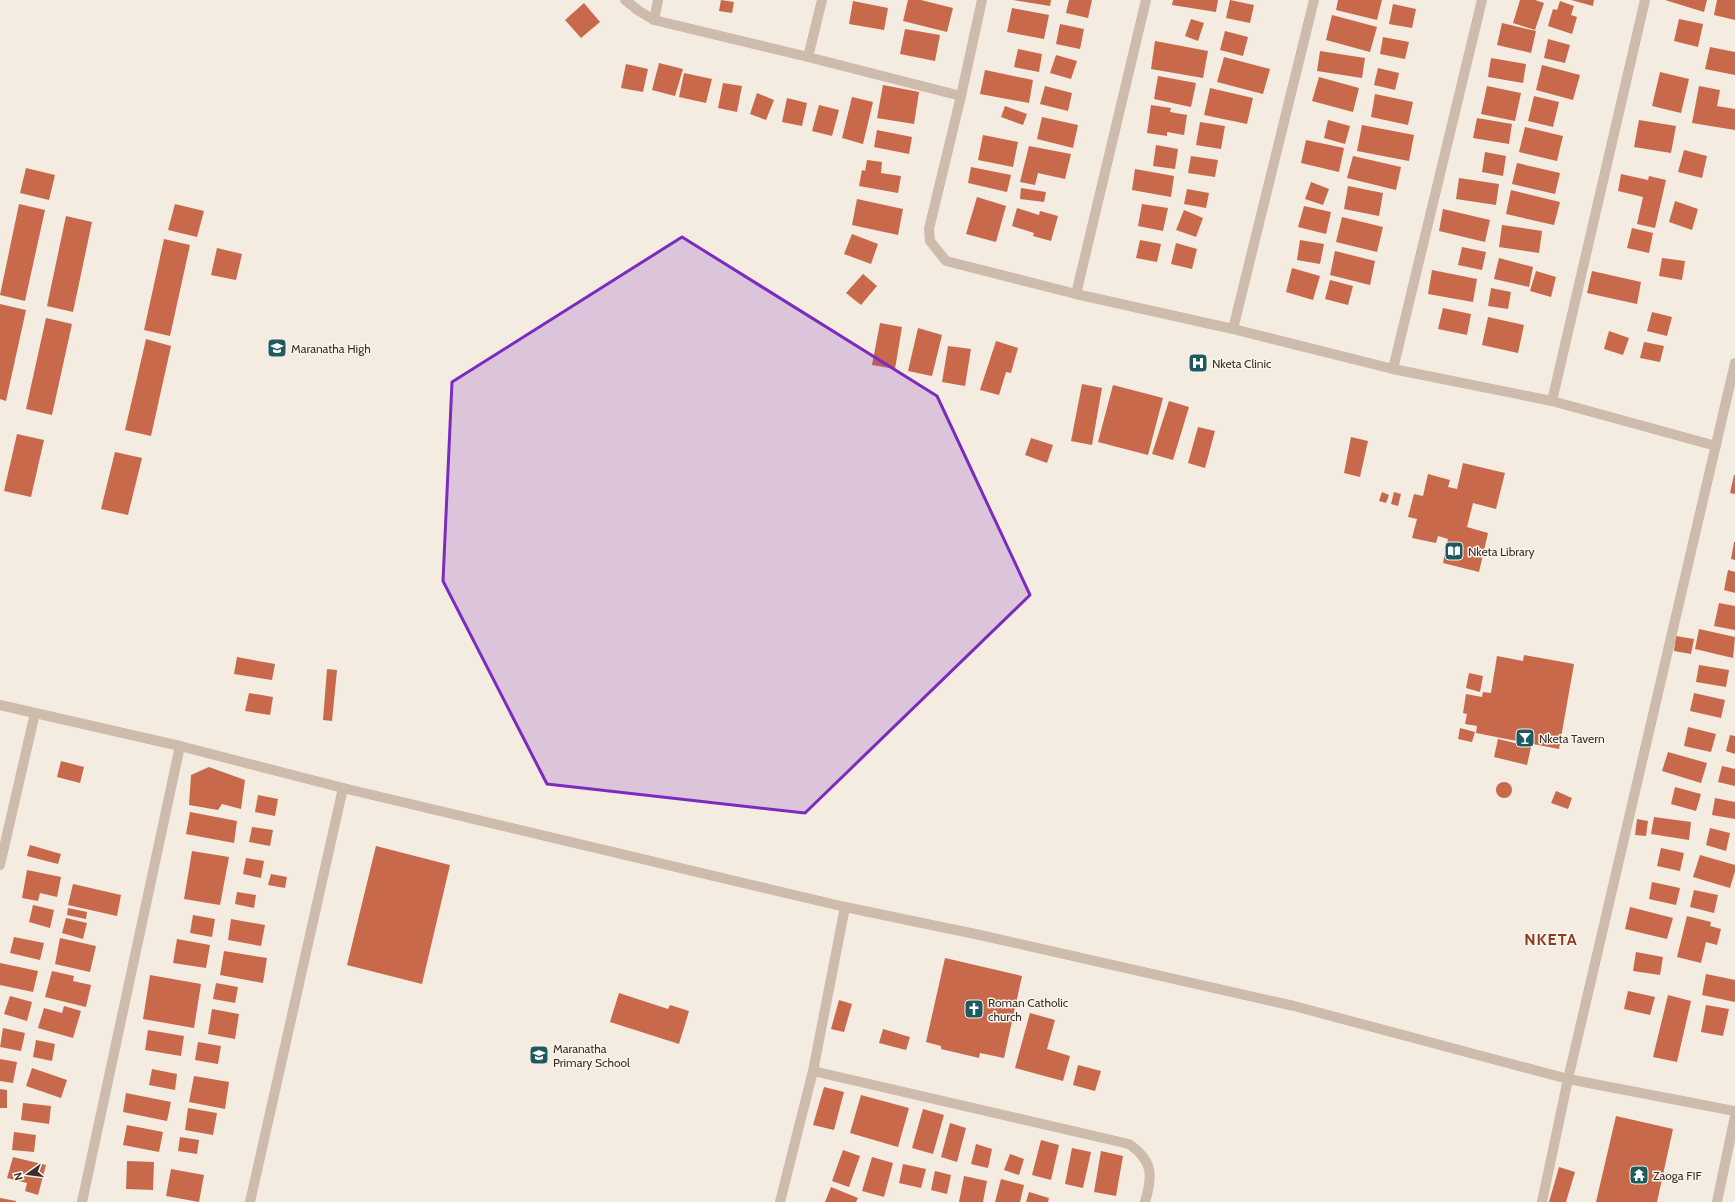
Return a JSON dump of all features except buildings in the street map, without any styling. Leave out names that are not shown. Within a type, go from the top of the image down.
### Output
[{"type":"street","points":[[625,0],[654,20],[961,96]]},
{"type":"street","points":[[654,20],[658,0]]},
{"type":"street","points":[[808,57],[822,0]]},
{"type":"street","points":[[982,0],[929,229],[930,241],[946,261],[1076,294],[1233,329],[1393,369],[1552,401],[1716,446]]},
{"type":"street","points":[[1076,294],[1146,0]]},
{"type":"street","points":[[1233,329],[1314,0]]},
{"type":"street","points":[[1393,369],[1482,0]]},
{"type":"street","points":[[1552,401],[1645,0]]},
{"type":"street","points":[[1542,1202],[1568,1079],[1735,363]]},
{"type":"street","points":[[0,705],[180,746],[343,788],[845,907],[980,935],[1294,1006],[1568,1079],[1735,1111]]},
{"type":"street","points":[[0,865],[35,713]]},
{"type":"street","points":[[82,1202],[180,746]]},
{"type":"street","points":[[250,1202],[343,788]]},
{"type":"street","points":[[780,1202],[813,1071],[845,907]]},
{"type":"street","points":[[813,1071],[1129,1144],[1140,1152],[1148,1165],[1151,1182],[1145,1202]]},
{"type":"street","points":[[1717,1202],[1735,1116]]},
{"type":"highlighted area","points":[[682,237],[937,396],[1030,595],[805,813],[547,784],[443,581],[452,382]]},
{"type":"place","name":"Maranatha High","points":[[277,348]]},
{"type":"place","name":"Nketa Clinic","points":[[1198,363]]},
{"type":"place","name":"Nketa Library","points":[[1454,551]]},
{"type":"place","name":"Nketa Tavern","points":[[1525,738]]},
{"type":"place","name":"Roman Catholic church","points":[[974,1009]]},
{"type":"place","name":"Maranatha Primary School","points":[[539,1055]]},
{"type":"place","name":"Zaoga FIF","points":[[1639,1175]]},
{"type":"district","name":"NKETA","points":[[1551,939]]}]
